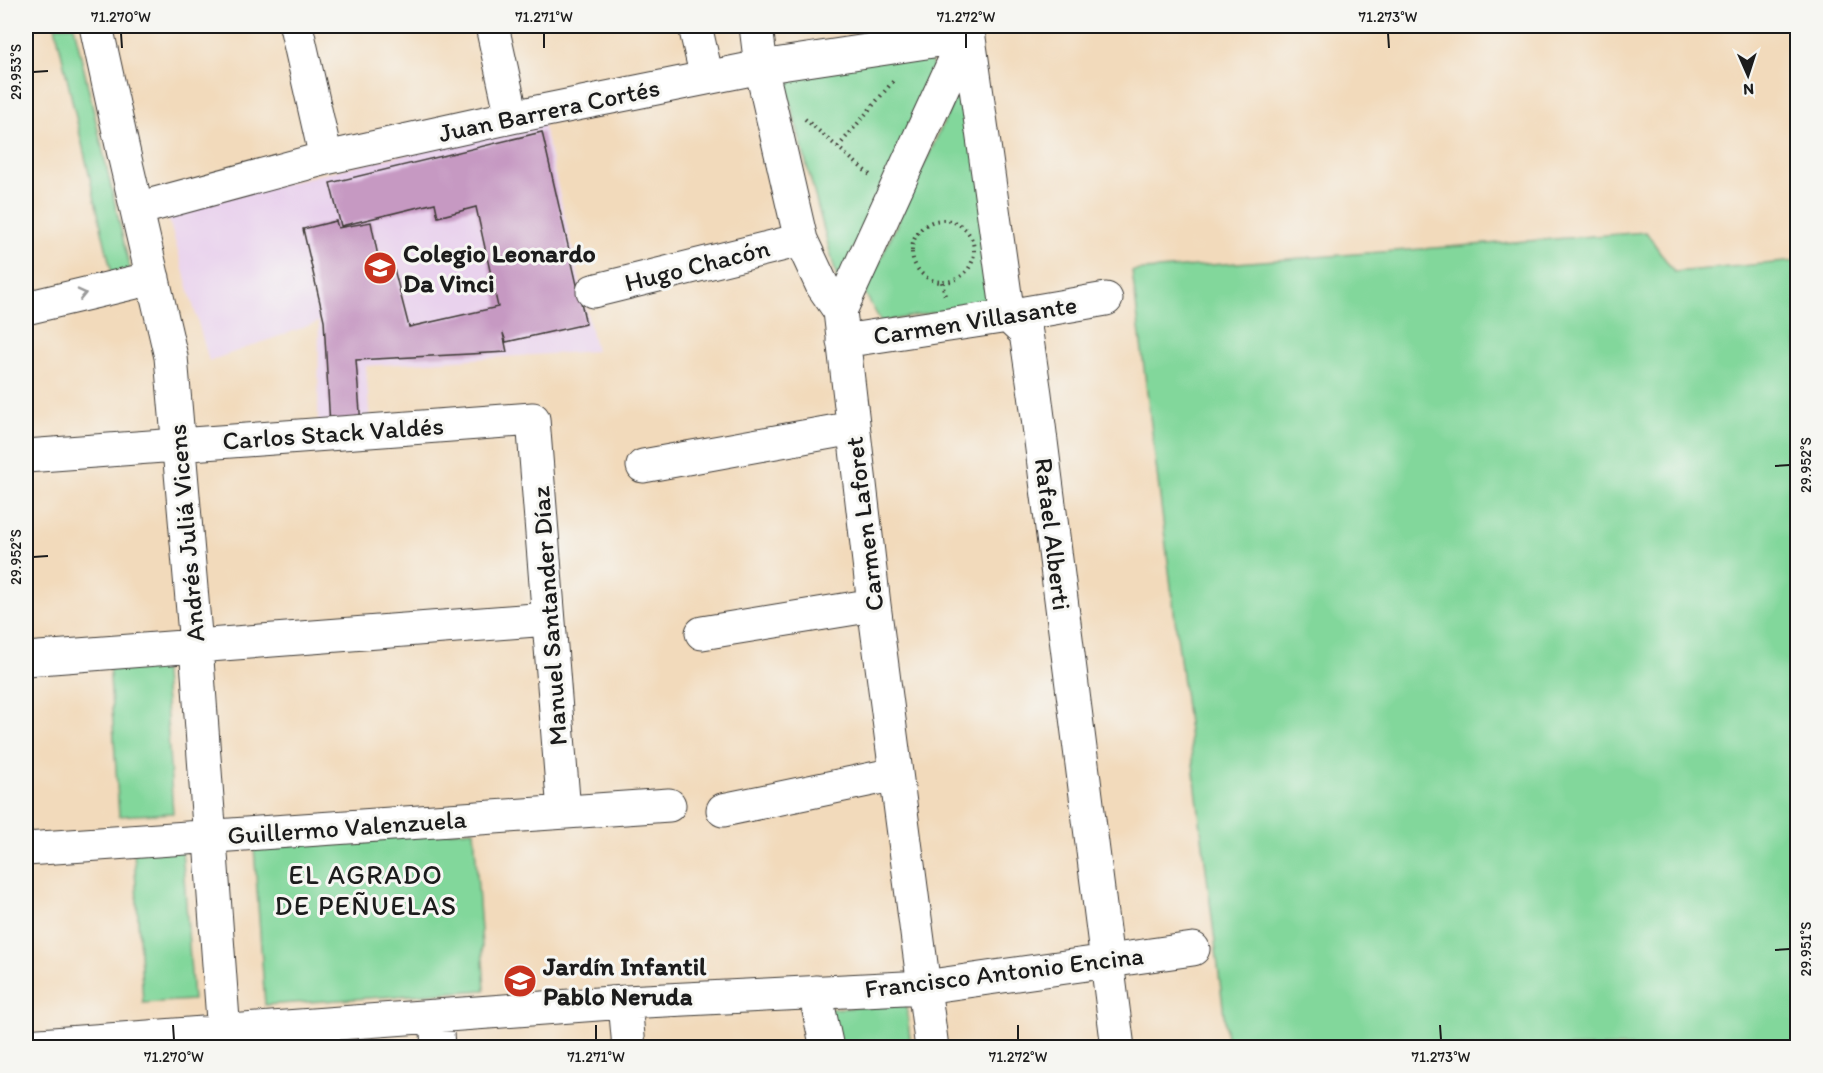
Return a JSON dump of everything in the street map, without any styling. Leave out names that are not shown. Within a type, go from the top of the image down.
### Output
[{"type":"street","name":"Andrés Juliá Vicens","points":[[96,26],[171,357],[196,646],[224,1040]]},
{"type":"street","points":[[296,26],[326,158]]},
{"type":"street","points":[[492,26],[512,117]]},
{"type":"street","points":[[695,26],[707,78]]},
{"type":"street","points":[[756,26],[762,67],[801,240],[842,326]]},
{"type":"street","name":"Juan Barrera Cortés","points":[[137,209],[326,158],[512,117],[762,67],[967,30]]},
{"type":"street","points":[[842,326],[893,195],[967,30]]},
{"type":"street","points":[[967,30],[1008,316]]},
{"type":"street","name":"Hugo Chacón","points":[[593,291],[801,240]]},
{"type":"street","points":[[26,308],[153,278]]},
{"type":"street","name":"Carmen Villasante","points":[[842,326],[1008,316],[1106,298]]},
{"type":"street","name":"Rafael Alberti","points":[[1008,316],[1026,333],[1037,406],[1118,1047]]},
{"type":"street","name":"Carmen Laforet","points":[[842,326],[874,605],[932,1047]]},
{"type":"street","name":"Carlos Stack Valdés","points":[[26,456],[533,419]]},
{"type":"street","name":"Manuel Santander Díaz","points":[[533,419],[564,812]]},
{"type":"street","points":[[643,466],[853,428]]},
{"type":"street","points":[[702,633],[874,605]]},
{"type":"street","points":[[26,659],[548,619]]},
{"type":"street","points":[[723,810],[896,774]]},
{"type":"street","name":"Guillermo Valenzuela","points":[[26,849],[669,805]]},
{"type":"street","name":"Francisco Antonio Encina","points":[[30,1046],[437,1032],[625,1002],[924,987],[1193,949]]},
{"type":"street","points":[[815,992],[827,1047]]},
{"type":"street","points":[[625,1002],[629,1047]]},
{"type":"path","points":[[838,147],[897,77]]},
{"type":"path","points":[[802,116],[893,195]]},
{"type":"path","points":[[943,220],[962,226],[969,234],[974,255],[965,273],[947,282],[936,282],[919,272],[913,262],[911,252],[912,242],[917,233],[933,221],[943,220]]},
{"type":"shaded area","name":"Colegio Leonardo Da Vinci","points":[[543,123],[596,351],[366,366],[370,425],[318,430],[319,322],[209,361],[167,213],[350,167]]},
{"type":"green space","points":[[55,26],[74,26],[130,269],[112,274]]},
{"type":"green space","points":[[925,49],[937,75],[838,282],[783,76]]},
{"type":"green space","points":[[967,72],[997,301],[881,322],[865,293]]},
{"type":"green space","points":[[1646,232],[1674,272],[1797,261],[1797,1047],[1228,1047],[1132,271]]},
{"type":"green space","points":[[163,658],[173,813],[119,816],[109,662]]},
{"type":"green space","points":[[474,830],[485,990],[265,1005],[254,847]]},
{"type":"green space","points":[[182,849],[193,1000],[143,1003],[134,851]]},
{"type":"green space","points":[[906,1004],[911,1047],[838,1047],[829,1009]]},
{"type":"building","points":[[542,132],[586,324],[506,342],[503,333],[507,352],[356,360],[361,425],[330,426],[324,320],[303,229],[336,221],[338,228],[371,222],[380,266],[393,265],[409,327],[498,307],[476,207],[438,217],[435,203],[341,226],[330,183]]},
{"type":"place","name":"Colegio Leonardo Da Vinci","points":[[380,268]]},
{"type":"place","name":"Jardín Infantil Pablo Neruda","points":[[520,981]]},
{"type":"district","name":"EL AGRADO DE PEÑUELAS","points":[[366,890]]}]
